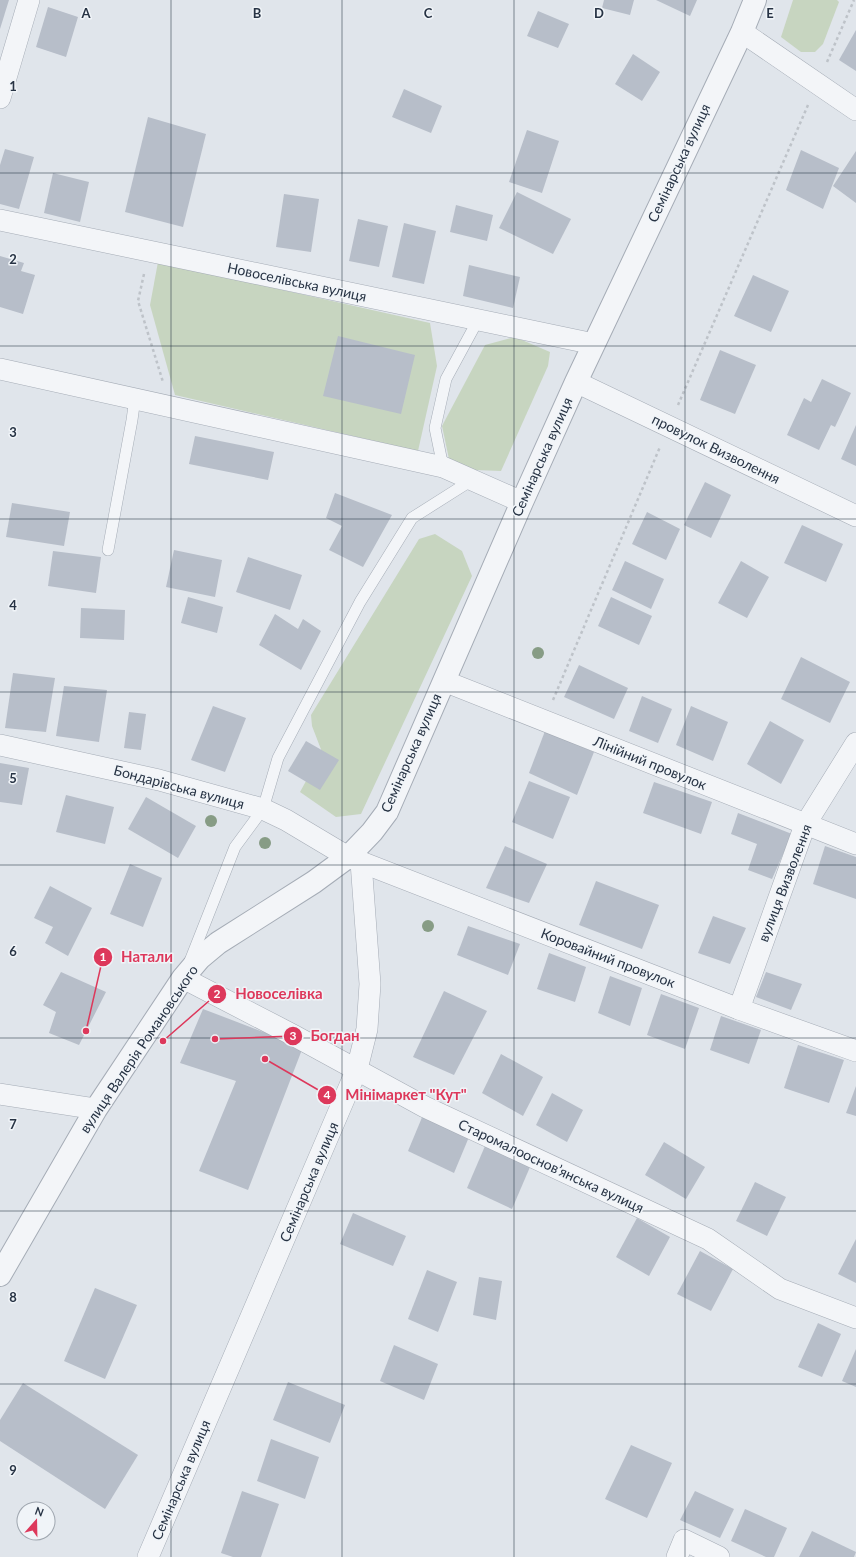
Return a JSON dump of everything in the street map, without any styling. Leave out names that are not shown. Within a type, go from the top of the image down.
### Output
[{"type":"street","points":[[0,98],[29,0]]},
{"type":"street","name":"Семінарська вулиця","points":[[148,1557],[357,1069],[367,1029],[370,984],[354,860],[387,812],[576,382],[742,32],[755,0]]},
{"type":"street","points":[[742,32],[856,110]]},
{"type":"street","name":"Новоселівська вулиця","points":[[0,220],[594,344]]},
{"type":"street","points":[[0,369],[170,405],[443,467],[522,502]]},
{"type":"street","name":"провулок Визволення","points":[[576,382],[856,516]]},
{"type":"street","name":"Лінійний провулок","points":[[444,681],[856,844]]},
{"type":"street","name":"вулиця Визволення","points":[[739,1009],[805,825],[856,743]]},
{"type":"street","name":"Бондарівська вулиця","points":[[0,745],[159,780],[263,809],[286,820],[354,860]]},
{"type":"street","name":"вулиця Валерія Романовського","points":[[0,1275],[96,1110],[183,978],[200,958],[218,943],[314,882],[354,860]]},
{"type":"street","name":"Коровайний провулок","points":[[354,860],[739,1009],[856,1051]]},
{"type":"street","name":"Старомалооснов’янська вулиця","points":[[183,978],[357,1069],[425,1107],[708,1239],[780,1288],[856,1318]]},
{"type":"street","points":[[0,1094],[96,1110]]},
{"type":"street","points":[[681,1549],[719,1557]]},
{"type":"lane","points":[[443,467],[435,428],[446,379],[478,320]]},
{"type":"lane","points":[[108,550],[135,398]]},
{"type":"lane","points":[[183,978],[235,847],[263,809],[278,758],[360,602],[412,518],[472,480]]},
{"type":"path","points":[[544,721],[668,426],[854,0]]},
{"type":"path","points":[[149,252],[138,301],[170,405]]},
{"type":"green space","points":[[793,0],[837,0],[839,2],[823,44],[815,52],[801,52],[781,37]]},
{"type":"green space","points":[[158,262],[430,323],[437,366],[418,451],[175,395],[150,305]]},
{"type":"green space","points":[[515,337],[550,352],[548,366],[501,471],[475,470],[449,459],[442,426],[485,345]]},
{"type":"green space","points":[[435,534],[462,551],[472,576],[361,814],[336,817],[300,792],[322,752],[312,726],[311,715],[419,539]]},
{"type":"building","points":[[0,0],[9,0],[0,29]]},
{"type":"building","points":[[604,0],[634,0],[630,15],[602,8]]},
{"type":"building","points":[[656,0],[697,0],[690,16]]},
{"type":"building","points":[[48,7],[78,17],[66,57],[36,47]]},
{"type":"building","points":[[538,11],[569,24],[558,48],[527,36]]},
{"type":"building","points":[[856,30],[856,71],[839,60]]},
{"type":"building","points":[[633,54],[660,72],[642,101],[615,84]]},
{"type":"building","points":[[404,89],[442,106],[431,133],[392,117]]},
{"type":"building","points":[[148,117],[206,134],[183,227],[125,212]]},
{"type":"building","points":[[527,130],[559,141],[542,193],[509,182]]},
{"type":"building","points":[[5,149],[34,157],[19,209],[0,204],[0,165]]},
{"type":"building","points":[[801,150],[839,168],[823,209],[786,190]]},
{"type":"building","points":[[856,151],[856,203],[833,186]]},
{"type":"building","points":[[53,173],[89,182],[80,222],[44,213]]},
{"type":"building","points":[[517,192],[571,219],[553,254],[499,228]]},
{"type":"building","points":[[284,194],[319,199],[311,252],[276,247]]},
{"type":"building","points":[[456,205],[493,215],[487,241],[450,232]]},
{"type":"building","points":[[358,219],[388,226],[379,267],[349,261]]},
{"type":"building","points":[[404,223],[436,231],[424,284],[392,277]]},
{"type":"building","points":[[0,256],[24,263],[21,271],[35,275],[23,314],[0,307]]},
{"type":"building","points":[[469,265],[520,277],[513,308],[463,296]]},
{"type":"building","points":[[753,275],[789,291],[771,332],[734,316]]},
{"type":"building","points":[[338,336],[415,355],[401,414],[323,396]]},
{"type":"building","points":[[720,350],[756,365],[735,414],[700,400]]},
{"type":"building","points":[[822,379],[851,393],[835,427],[831,425],[819,450],[787,435],[804,398],[811,402]]},
{"type":"building","points":[[856,425],[856,466],[841,459]]},
{"type":"building","points":[[195,436],[274,452],[268,480],[189,464]]},
{"type":"building","points":[[705,482],[731,495],[711,538],[684,525]]},
{"type":"building","points":[[335,493],[392,515],[363,567],[329,550],[342,526],[326,518]]},
{"type":"building","points":[[12,503],[70,512],[64,546],[6,537]]},
{"type":"building","points":[[647,512],[680,529],[666,560],[632,544]]},
{"type":"building","points":[[802,525],[843,544],[826,582],[784,563]]},
{"type":"building","points":[[174,550],[222,560],[215,597],[166,587]]},
{"type":"building","points":[[53,551],[101,557],[96,593],[48,586]]},
{"type":"building","points":[[248,557],[302,575],[290,610],[236,592]]},
{"type":"building","points":[[625,561],[664,579],[651,609],[612,590]]},
{"type":"building","points":[[741,561],[769,577],[747,618],[718,603]]},
{"type":"building","points":[[188,597],[223,607],[217,633],[181,623]]},
{"type":"building","points":[[611,597],[652,616],[639,645],[598,626]]},
{"type":"building","points":[[81,608],[125,610],[124,640],[80,638]]},
{"type":"building","points":[[275,614],[298,629],[303,619],[321,631],[301,670],[259,645]]},
{"type":"building","points":[[801,657],[850,682],[830,723],[781,699]]},
{"type":"building","points":[[579,665],[628,688],[614,719],[564,697]]},
{"type":"building","points":[[13,673],[55,678],[46,732],[5,728]]},
{"type":"building","points":[[64,686],[107,690],[99,742],[56,736]]},
{"type":"building","points":[[642,696],[672,709],[658,743],[629,731]]},
{"type":"building","points":[[213,706],[246,718],[225,772],[191,760]]},
{"type":"building","points":[[691,706],[728,722],[713,761],[676,745]]},
{"type":"building","points":[[129,712],[146,714],[141,750],[124,748]]},
{"type":"building","points":[[770,721],[804,740],[781,784],[747,764]]},
{"type":"building","points":[[545,731],[594,752],[577,795],[529,773]]},
{"type":"building","points":[[306,741],[339,760],[320,790],[288,771]]},
{"type":"building","points":[[0,763],[29,768],[22,805],[0,802]]},
{"type":"building","points":[[529,781],[570,797],[553,839],[512,822]]},
{"type":"building","points":[[654,782],[712,802],[701,834],[643,813]]},
{"type":"building","points":[[66,795],[114,807],[105,844],[56,832]]},
{"type":"building","points":[[146,797],[196,826],[178,858],[128,829]]},
{"type":"building","points":[[738,813],[792,834],[772,879],[748,870],[757,844],[731,834]]},
{"type":"building","points":[[505,846],[547,864],[529,903],[486,888]]},
{"type":"building","points":[[825,846],[856,857],[856,899],[813,884]]},
{"type":"building","points":[[130,864],[162,878],[143,927],[110,914]]},
{"type":"building","points":[[596,881],[659,905],[642,949],[579,925]]},
{"type":"building","points":[[50,886],[92,908],[68,956],[45,943],[53,927],[34,918]]},
{"type":"building","points":[[713,916],[746,928],[730,964],[698,953]]},
{"type":"building","points":[[468,926],[520,944],[508,975],[457,955]]},
{"type":"building","points":[[549,953],[586,967],[575,1002],[537,989]]},
{"type":"building","points":[[61,972],[106,992],[79,1045],[49,1033],[56,1012],[43,1005]]},
{"type":"building","points":[[766,972],[802,984],[791,1010],[756,997]]},
{"type":"building","points":[[610,976],[642,988],[630,1026],[598,1013]]},
{"type":"building","points":[[444,991],[487,1011],[454,1075],[413,1057]]},
{"type":"building","points":[[661,994],[699,1008],[685,1049],[647,1035]]},
{"type":"building","points":[[203,1009],[303,1047],[248,1190],[199,1171],[236,1081],[180,1063]]},
{"type":"building","points":[[721,1016],[761,1030],[749,1064],[710,1050]]},
{"type":"building","points":[[798,1045],[844,1060],[829,1103],[784,1088]]},
{"type":"building","points":[[501,1054],[543,1077],[523,1116],[482,1093]]},
{"type":"building","points":[[856,1086],[856,1116],[846,1113]]},
{"type":"building","points":[[552,1093],[583,1110],[567,1142],[536,1125]]},
{"type":"building","points":[[423,1115],[469,1137],[454,1173],[408,1151]]},
{"type":"building","points":[[664,1142],[705,1167],[686,1199],[645,1175]]},
{"type":"building","points":[[485,1146],[530,1167],[512,1209],[467,1188]]},
{"type":"building","points":[[755,1182],[786,1197],[767,1236],[736,1221]]},
{"type":"building","points":[[353,1213],[406,1236],[393,1266],[340,1244]]},
{"type":"building","points":[[637,1218],[670,1237],[649,1276],[616,1257]]},
{"type":"building","points":[[856,1239],[856,1283],[838,1274]]},
{"type":"building","points":[[700,1251],[733,1269],[711,1311],[677,1294]]},
{"type":"building","points":[[427,1270],[457,1282],[438,1332],[408,1319]]},
{"type":"building","points":[[479,1277],[502,1281],[496,1320],[473,1315]]},
{"type":"building","points":[[95,1288],[137,1305],[105,1379],[64,1361]]},
{"type":"building","points":[[818,1323],[841,1334],[822,1377],[798,1367]]},
{"type":"building","points":[[394,1345],[438,1364],[424,1400],[380,1381]]},
{"type":"building","points":[[856,1349],[856,1387],[842,1381]]},
{"type":"building","points":[[288,1382],[345,1405],[330,1443],[273,1420]]},
{"type":"building","points":[[23,1383],[138,1455],[105,1509],[0,1441],[0,1420]]},
{"type":"building","points":[[271,1439],[319,1457],[305,1499],[257,1481]]},
{"type":"building","points":[[631,1445],[672,1463],[647,1518],[605,1499]]},
{"type":"building","points":[[242,1491],[279,1504],[261,1557],[233,1557],[221,1553]]},
{"type":"building","points":[[695,1491],[734,1509],[720,1538],[680,1520]]},
{"type":"building","points":[[745,1509],[787,1528],[774,1557],[766,1557],[731,1541]]},
{"type":"building","points":[[812,1531],[856,1552],[854,1557],[799,1557]]},
{"type":"place","name":"Натали","points":[[86,1031]]},
{"type":"place","name":"Богдан","points":[[215,1039]]},
{"type":"place","name":"Новоселівка","points":[[163,1041]]},
{"type":"place","name":"Мінімаркет \"Кут\"","points":[[265,1059]]}]
